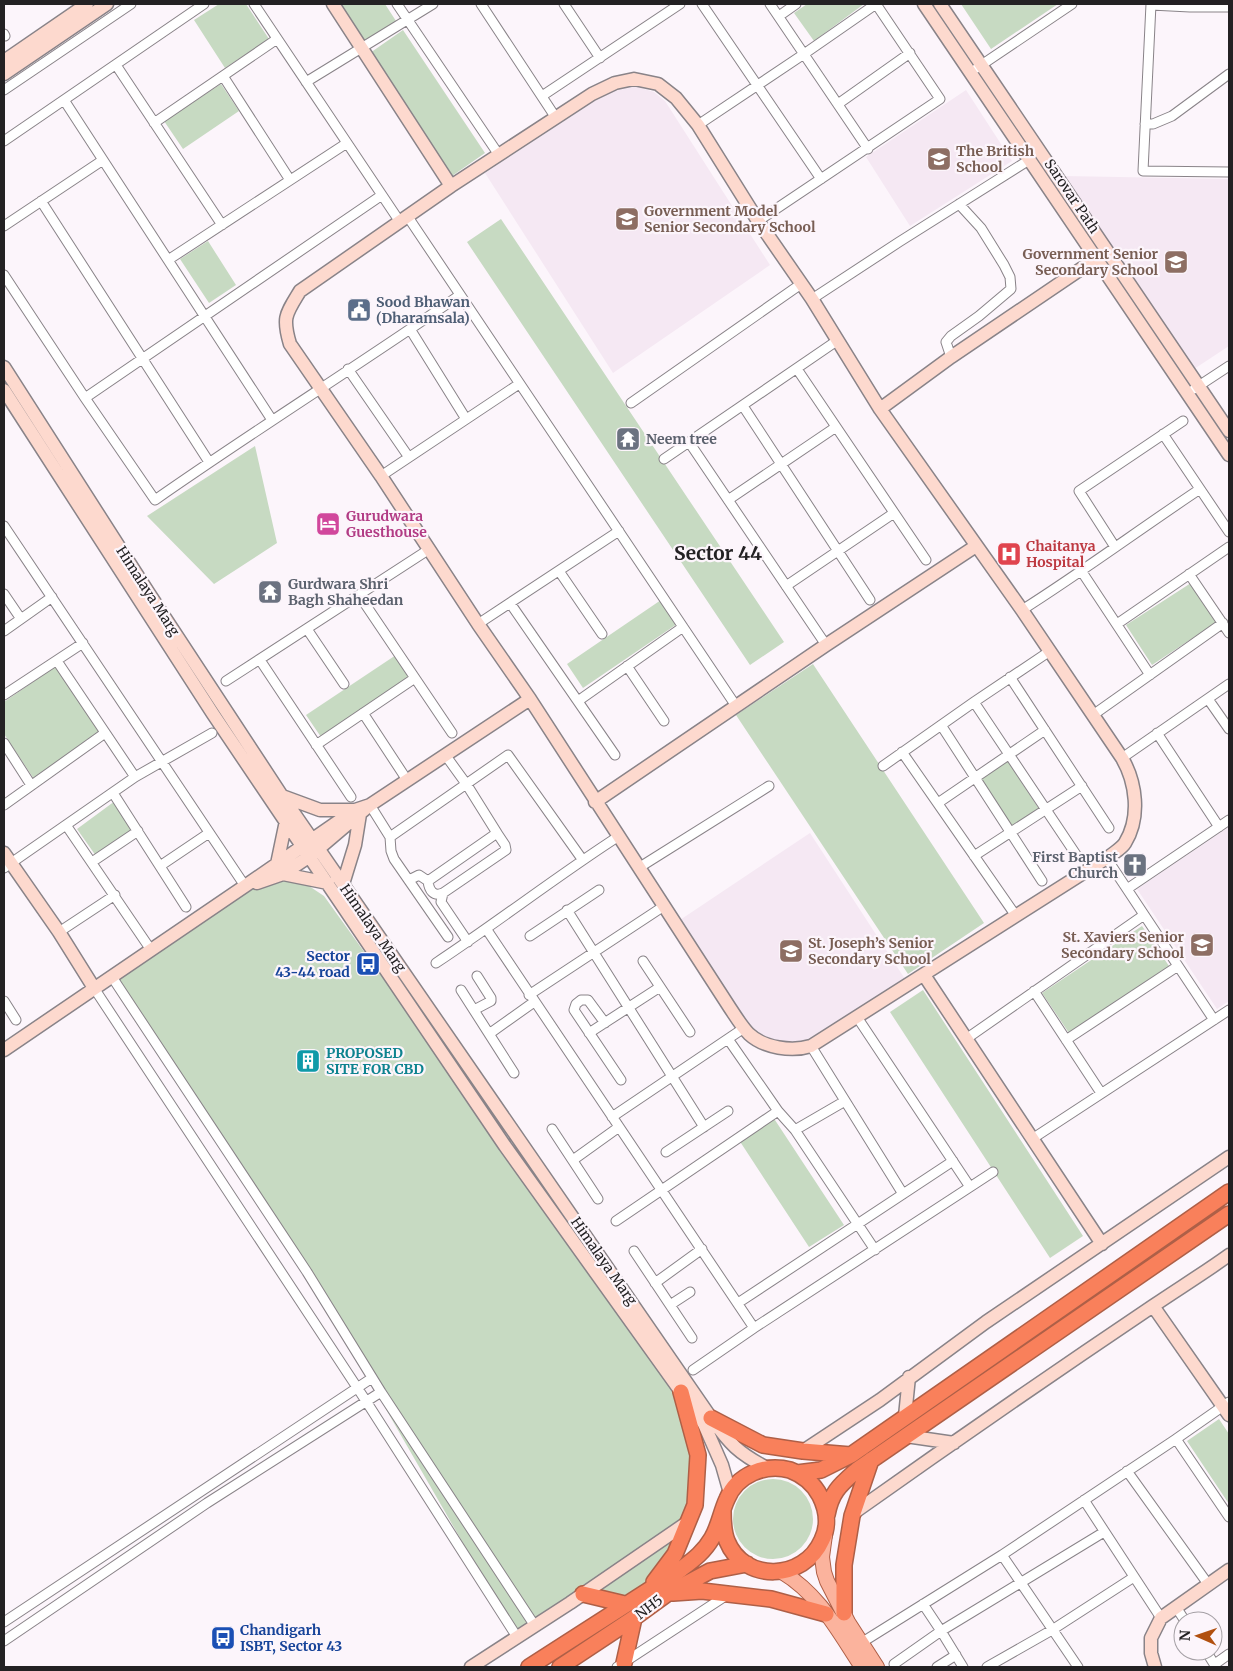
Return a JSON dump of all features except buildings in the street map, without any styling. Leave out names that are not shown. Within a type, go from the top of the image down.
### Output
[{"type":"highway","points":[[797,1473],[821,1470],[850,1455],[1229,1192]]},
{"type":"highway","points":[[782,1572],[799,1566],[814,1554],[823,1538],[829,1503],[834,1492],[845,1480],[871,1460],[1229,1214]]},
{"type":"highway","points":[[647,1590],[675,1554],[695,1505],[698,1455],[681,1392]]},
{"type":"highway","points":[[711,1418],[764,1445],[850,1455]]},
{"type":"highway","points":[[844,1613],[844,1564],[852,1514],[871,1460]]},
{"type":"highway","points":[[767,1468],[782,1468],[797,1473],[809,1481],[818,1491],[824,1504],[826,1524]]},
{"type":"highway","name":"NH5","points":[[529,1667],[702,1554],[714,1536],[730,1493],[740,1481],[752,1472],[767,1468]]},
{"type":"highway","name":"NH5","points":[[723,1511],[723,1526],[727,1541],[735,1554],[747,1564],[763,1571],[782,1572]]},
{"type":"highway","name":"NH5","points":[[560,1667],[667,1594],[717,1569],[747,1564]]},
{"type":"highway","points":[[667,1594],[702,1591],[771,1598],[826,1614]]},
{"type":"highway","points":[[583,1594],[625,1604]]},
{"type":"highway","points":[[621,1665],[634,1618]]},
{"type":"main road","points":[[826,1524],[822,1558],[824,1572],[844,1613],[877,1667]]},
{"type":"main road","points":[[782,1572],[810,1594],[862,1667]]},
{"type":"street","points":[[4,60],[87,4]]},
{"type":"street","points":[[4,74],[106,4]]},
{"type":"street","points":[[4,90],[131,4]]},
{"type":"street","points":[[4,141],[204,4]]},
{"type":"street","points":[[254,4],[382,195],[404,219],[460,295],[736,706]]},
{"type":"street","points":[[333,4],[451,186]]},
{"type":"street","points":[[397,4],[499,155]]},
{"type":"street","points":[[306,82],[433,4]]},
{"type":"street","points":[[481,4],[556,118]]},
{"type":"street","points":[[564,4],[600,58]]},
{"type":"street","points":[[542,96],[680,4]]},
{"type":"street","points":[[702,4],[821,179]]},
{"type":"street","points":[[770,4],[868,148]]},
{"type":"street","points":[[779,16],[796,4]]},
{"type":"street","points":[[698,125],[876,4],[940,99],[758,221]]},
{"type":"street","name":"Sarovar Path","points":[[924,4],[976,69],[1102,255],[1193,390],[1229,455]]},
{"type":"street","name":"Sarovar Path","points":[[940,4],[1029,160],[1102,255]]},
{"type":"street","points":[[976,69],[1072,4]]},
{"type":"street","points":[[1229,7],[1151,4],[1143,171],[1229,172]]},
{"type":"street","points":[[154,123],[277,40]]},
{"type":"street","points":[[838,104],[910,53]]},
{"type":"street","points":[[116,65],[222,225]]},
{"type":"street","points":[[1145,124],[1153,124],[1172,116],[1229,74]]},
{"type":"street","points":[[223,76],[290,180]]},
{"type":"street","points":[[634,80],[658,84],[676,98],[698,125],[880,408],[1022,610],[1129,770],[1135,791],[1134,812],[1125,844],[1107,858],[924,976],[811,1046],[802,1049],[779,1048],[761,1042],[750,1035],[744,1028],[530,699],[290,344],[284,326],[287,311],[300,291],[499,155],[592,94],[615,83],[634,80]]},
{"type":"street","points":[[64,100],[272,420]]},
{"type":"street","points":[[168,260],[347,143]]},
{"type":"street","points":[[4,226],[103,160]]},
{"type":"street","points":[[812,300],[899,242],[1029,160]]},
{"type":"street","points":[[84,398],[382,195]]},
{"type":"street","points":[[41,201],[209,462]]},
{"type":"street","points":[[950,357],[946,342],[951,336],[980,316],[1010,289],[1010,277],[1004,266],[981,228],[959,204]]},
{"type":"street","points":[[880,408],[950,357],[1102,255]]},
{"type":"street","points":[[4,275],[84,398],[155,500],[460,295]]},
{"type":"street","points":[[631,402],[801,284]]},
{"type":"street","points":[[410,329],[466,419]]},
{"type":"street","points":[[664,459],[838,340]]},
{"type":"street","points":[[1193,390],[1229,366]]},
{"type":"street","name":"Himalaya Marg","points":[[4,367],[148,592],[282,796],[311,847],[328,883],[505,1146],[704,1424],[722,1465],[730,1493]]},
{"type":"street","points":[[348,369],[408,456]]},
{"type":"street","points":[[796,369],[926,560]]},
{"type":"street","points":[[381,476],[408,456],[519,384]]},
{"type":"street","name":"Himalaya Marg","points":[[4,390],[213,714],[286,821],[343,884],[711,1418],[733,1446],[746,1457],[767,1468]]},
{"type":"street","name":"Sarovar Path","points":[[1193,390],[1229,431]]},
{"type":"street","points":[[742,406],[870,600]]},
{"type":"street","points":[[1115,547],[1078,491],[1184,421]]},
{"type":"street","points":[[728,500],[836,427]]},
{"type":"street","points":[[1163,434],[1229,532]]},
{"type":"street","points":[[689,442],[826,645]]},
{"type":"street","points":[[1022,610],[1082,572],[1200,489]]},
{"type":"street","points":[[786,586],[894,513]]},
{"type":"street","points":[[4,526],[245,886]]},
{"type":"street","points":[[478,624],[619,531]]},
{"type":"street","points":[[596,802],[826,645],[976,546]]},
{"type":"street","points":[[1117,624],[1229,547]]},
{"type":"street","points":[[226,681],[428,550]]},
{"type":"street","points":[[559,571],[602,634]]},
{"type":"street","points":[[1082,572],[1150,675]]},
{"type":"street","points":[[1189,574],[1229,633]]},
{"type":"street","points":[[4,594],[21,619]]},
{"type":"street","points":[[359,595],[452,733]]},
{"type":"street","points":[[4,631],[52,598]]},
{"type":"street","points":[[510,603],[615,755]]},
{"type":"street","points":[[1092,715],[1223,623]]},
{"type":"street","points":[[578,701],[683,628]]},
{"type":"street","points":[[307,629],[344,684]]},
{"type":"street","points":[[4,695],[83,643]]},
{"type":"street","points":[[883,766],[1050,651]]},
{"type":"street","points":[[260,660],[351,797]]},
{"type":"street","points":[[57,661],[135,777]]},
{"type":"street","points":[[627,666],[664,721]]},
{"type":"street","points":[[1010,677],[1109,828]]},
{"type":"street","points":[[316,744],[415,678]]},
{"type":"street","points":[[1122,758],[1229,684]]},
{"type":"street","points":[[4,1050],[245,886],[280,869],[358,812],[446,756],[530,699]]},
{"type":"street","points":[[1208,699],[1229,730]]},
{"type":"street","points":[[974,702],[1077,856]]},
{"type":"street","points":[[363,713],[408,780]]},
{"type":"street","points":[[941,725],[1042,880]]},
{"type":"street","points":[[938,803],[1045,730]]},
{"type":"street","points":[[4,805],[105,733]]},
{"type":"street","points":[[212,733],[135,777],[66,825],[6,861],[59,932],[366,1401],[517,1637]]},
{"type":"street","points":[[1157,733],[1219,827]]},
{"type":"street","points":[[4,743],[31,785]]},
{"type":"street","points":[[902,752],[1016,916]]},
{"type":"street","points":[[390,837],[508,755],[582,859]]},
{"type":"street","points":[[409,880],[419,875],[428,881],[429,888],[434,894],[443,893],[506,850],[506,845],[446,756]]},
{"type":"street","points":[[640,867],[769,786]]},
{"type":"street","points":[[974,856],[1082,786]]},
{"type":"street","points":[[113,793],[186,907]]},
{"type":"street","points":[[282,796],[320,810],[358,812]]},
{"type":"street","points":[[370,805],[390,837],[391,850],[448,937]]},
{"type":"street","points":[[343,884],[356,845],[358,812]]},
{"type":"street","points":[[1127,889],[1229,820]]},
{"type":"street","points":[[280,869],[286,821]]},
{"type":"street","points":[[66,825],[151,950]]},
{"type":"street","points":[[92,862],[138,831]]},
{"type":"street","points":[[160,866],[209,833]]},
{"type":"street","points":[[428,881],[497,833]]},
{"type":"street","points":[[436,963],[487,930],[582,859],[619,836]]},
{"type":"street","points":[[1107,858],[1214,1020]]},
{"type":"street","points":[[280,869],[328,883]]},
{"type":"street","points":[[530,936],[598,890]]},
{"type":"street","points":[[443,893],[441,902],[468,942]]},
{"type":"street","points":[[59,932],[115,895]]},
{"type":"street","points":[[489,1034],[532,998],[664,906]]},
{"type":"street","points":[[567,910],[704,1127]]},
{"type":"street","points":[[966,1038],[1144,915]]},
{"type":"street","points":[[487,930],[754,1328]]},
{"type":"street","points":[[643,961],[690,1032]]},
{"type":"street","points":[[1066,1040],[1178,966]]},
{"type":"street","points":[[474,1010],[490,1001],[491,998],[477,976]]},
{"type":"street","points":[[924,976],[1102,1244]]},
{"type":"street","points":[[112,977],[307,1272],[381,1392],[535,1626]]},
{"type":"street","points":[[589,1034],[660,987]]},
{"type":"street","points":[[461,990],[514,1073]]},
{"type":"street","points":[[1034,991],[1101,1093]]},
{"type":"street","points":[[605,1023],[588,1000],[581,1000],[576,1004],[574,1010],[621,1080]]},
{"type":"street","points":[[4,1001],[16,1020]]},
{"type":"street","points":[[1032,1139],[1229,1010]]},
{"type":"street","points":[[857,1017],[970,1187]]},
{"type":"street","points":[[612,1117],[744,1028]]},
{"type":"street","points":[[728,1039],[778,1110],[795,1130],[875,1250]]},
{"type":"street","points":[[811,1046],[903,1194]]},
{"type":"street","points":[[795,1130],[845,1101]]},
{"type":"street","points":[[616,1221],[778,1110]]},
{"type":"street","points":[[666,1152],[728,1111]]},
{"type":"street","points":[[552,1128],[598,1198]]},
{"type":"street","points":[[573,1160],[619,1128]]},
{"type":"street","points":[[803,1451],[880,1400],[986,1322],[1229,1157]]},
{"type":"street","points":[[738,1303],[952,1161]]},
{"type":"street","points":[[693,1370],[993,1172]]},
{"type":"street","points":[[655,1283],[702,1250]]},
{"type":"street","points":[[634,1251],[692,1338]]},
{"type":"street","points":[[852,1514],[991,1416],[1153,1306],[1200,1277],[1229,1255]]},
{"type":"street","points":[[670,1305],[690,1292]]},
{"type":"street","points":[[861,1643],[1002,1555],[1127,1471],[1227,1408],[1153,1306]]},
{"type":"street","points":[[905,1416],[909,1377]]},
{"type":"street","points":[[4,1622],[372,1378]]},
{"type":"street","points":[[4,1641],[207,1503],[381,1392]]},
{"type":"street","points":[[906,1436],[954,1443]]},
{"type":"street","points":[[1176,1439],[1229,1518]]},
{"type":"street","points":[[1127,1471],[1208,1584]]},
{"type":"street","points":[[1084,1500],[1161,1618]]},
{"type":"street","points":[[471,1667],[583,1594],[688,1522]]},
{"type":"street","points":[[894,1664],[941,1631],[1104,1532]]},
{"type":"street","points":[[1002,1555],[1078,1667]]},
{"type":"street","points":[[1155,1667],[1151,1653],[1151,1638],[1161,1618],[1229,1570]]},
{"type":"street","points":[[988,1667],[1052,1630],[1134,1577]]},
{"type":"street","points":[[621,1665],[730,1593]]},
{"type":"street","points":[[923,1604],[963,1667]]},
{"type":"street","points":[[1176,1606],[1179,1611]]},
{"type":"street","points":[[1216,1666],[1229,1654]]},
{"type":"street","points":[[937,1667],[956,1655]]},
{"type":"shaded area","name":"Government Model Senior Secondary School","points":[[635,86],[654,92],[665,101],[770,265],[613,373],[485,173],[605,94],[620,88]]},
{"type":"shaded area","name":"The British School","points":[[966,90],[1012,161],[910,226],[866,157]]},
{"type":"shaded area","name":"Government Senior Secondary School","points":[[1064,176],[1229,179],[1229,346],[1194,369]]},
{"type":"shaded area","name":"St. Xaviers Senior Secondary School","points":[[1229,827],[1229,1001],[1217,1009],[1137,889]]},
{"type":"shaded area","name":"St. Joseph’s Senior Secondary School","points":[[810,833],[905,979],[806,1041],[791,1044],[768,1041],[746,1027],[677,922]]},
{"type":"green space","points":[[219,4],[246,4],[269,39],[225,68],[194,20]]},
{"type":"green space","points":[[339,4],[385,4],[396,21],[365,42]]},
{"type":"green space","points":[[807,4],[864,4],[814,41],[794,13]]},
{"type":"green space","points":[[961,4],[1058,4],[991,49]]},
{"type":"green space","points":[[403,30],[485,153],[452,176],[370,53]]},
{"type":"green space","points":[[221,84],[239,111],[183,149],[164,121]]},
{"type":"green space","points":[[501,219],[784,642],[750,665],[467,242]]},
{"type":"green space","points":[[208,241],[236,285],[209,303],[180,259]]},
{"type":"green space","points":[[255,446],[277,543],[214,584],[147,516]]},
{"type":"green space","points":[[1191,583],[1217,622],[1152,665],[1126,625]]},
{"type":"green space","points":[[661,600],[677,624],[583,688],[567,664]]},
{"type":"green space","points":[[396,655],[411,677],[321,737],[306,715]]},
{"type":"green space","points":[[813,664],[984,923],[908,974],[736,715]]},
{"type":"green space","points":[[56,666],[101,733],[34,779],[4,734],[4,702]]},
{"type":"green space","points":[[1007,760],[1039,809],[1012,827],[980,778]]},
{"type":"green space","points":[[115,801],[135,829],[96,856],[77,829]]},
{"type":"green space","points":[[279,866],[324,896],[681,1392],[698,1455],[695,1505],[675,1554],[631,1601],[570,1603],[517,1637],[307,1272],[112,977]]},
{"type":"green space","points":[[1142,926],[1169,966],[1069,1033],[1042,993]]},
{"type":"green space","points":[[923,990],[1083,1236],[1050,1258],[890,1012]]},
{"type":"green space","points":[[773,1117],[844,1225],[809,1247],[739,1140]]},
{"type":"green space","points":[[1219,1419],[1229,1434],[1229,1504],[1187,1441]]},
{"type":"green space","points":[[765,1479],[781,1479],[802,1490],[813,1511],[813,1527],[802,1548],[781,1559],[765,1559],[751,1553],[739,1541],[733,1527],[733,1511],[739,1497],[751,1485]]},
{"type":"place","name":"The British School","points":[[939,159]]},
{"type":"place","name":"Government Model Senior Secondary School","points":[[627,219]]},
{"type":"place","name":"Government Senior Secondary School","points":[[1176,262]]},
{"type":"place","name":"Sood Bhawan (Dharamsala)","points":[[359,310]]},
{"type":"place","name":"Neem tree","points":[[628,439]]},
{"type":"place","name":"Gurudwara Guesthouse","points":[[328,524]]},
{"type":"place","name":"Chaitanya Hospital","points":[[1009,554]]},
{"type":"place","name":"Gurdwara Shri Bagh Shaheedan","points":[[270,592]]},
{"type":"place","name":"First Baptist Church","points":[[1135,865]]},
{"type":"place","name":"St. Xaviers Senior Secondary School","points":[[1202,945]]},
{"type":"place","name":"St. Joseph’s Senior Secondary School","points":[[791,951]]},
{"type":"place","name":"Sector 43-44 road","points":[[368,964]]},
{"type":"place","name":"PROPOSED SITE FOR CBD","points":[[308,1061]]},
{"type":"place","name":"Chandigarh ISBT, Sector 43","points":[[223,1638]]},
{"type":"district","name":"Sector 44","points":[[718,553]]}]
